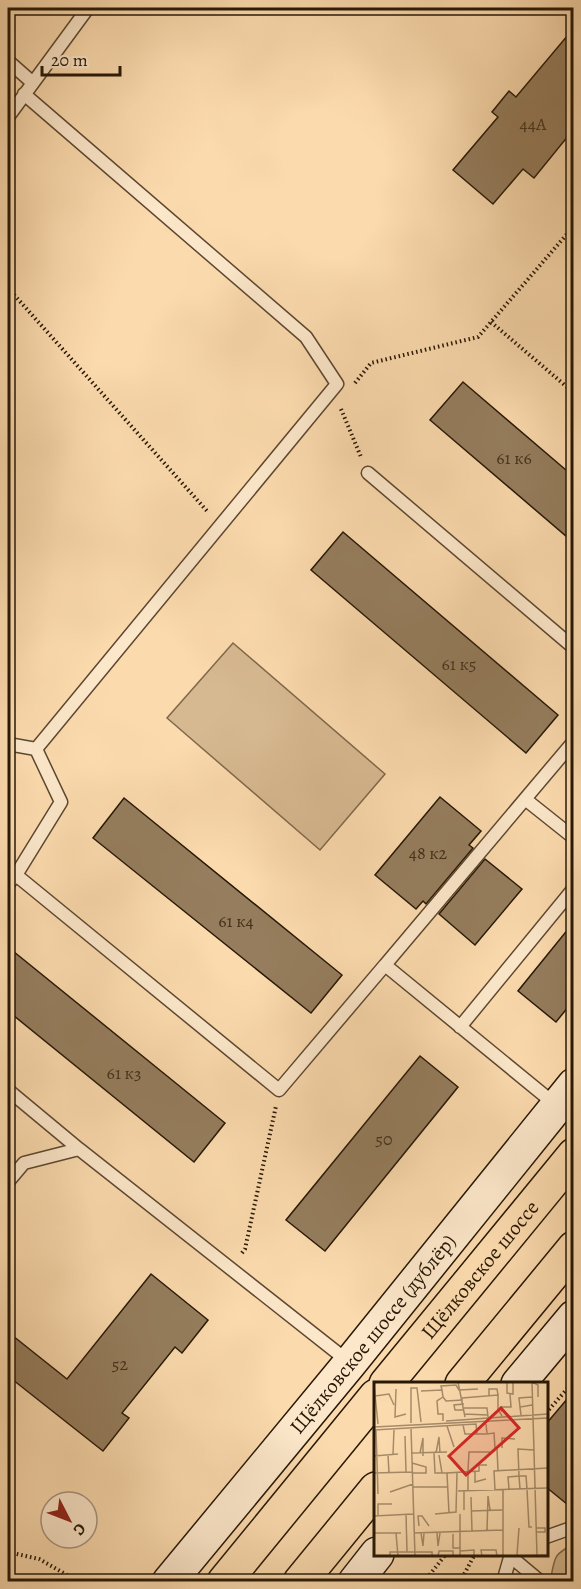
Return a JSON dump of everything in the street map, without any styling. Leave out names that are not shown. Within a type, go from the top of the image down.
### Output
[{"type":"main road","name":"Щёлковское шоссе (дублёр)","points":[[169,1581],[350,1363],[565,1096]]},
{"type":"main road","name":"Щёлковское шоссе","points":[[387,1382],[573,1155]]},
{"type":"main road","points":[[463,1382],[573,1248]]},
{"type":"main road","points":[[519,1382],[573,1317]]},
{"type":"main road","points":[[224,1581],[374,1397]]},
{"type":"main road","points":[[307,1572],[374,1490]]},
{"type":"main road","points":[[355,1581],[375,1556]]},
{"type":"lane","points":[[8,117],[88,8]]},
{"type":"lane","points":[[8,61],[33,82]]},
{"type":"lane","points":[[24,94],[306,337],[338,384],[333,399],[221,526],[36,748]]},
{"type":"lane","points":[[368,473],[573,648]]},
{"type":"lane","points":[[36,748],[62,802],[12,879],[279,1090],[573,741]]},
{"type":"lane","points":[[8,744],[36,748]]},
{"type":"lane","points":[[525,799],[573,838]]},
{"type":"lane","points":[[460,1027],[573,888]]},
{"type":"lane","points":[[385,965],[460,1027],[565,1096]]},
{"type":"lane","points":[[8,1090],[79,1149],[350,1363]]},
{"type":"lane","points":[[8,1182],[24,1163],[79,1149]]},
{"type":"lane","points":[[548,1536],[573,1527]]},
{"type":"lane","points":[[503,1581],[510,1556]]},
{"type":"lane","points":[[511,1556],[541,1581]]},
{"type":"path","points":[[368,473],[333,399],[371,363],[478,337],[573,226]]},
{"type":"path","points":[[8,288],[221,526]]},
{"type":"path","points":[[491,322],[573,393]]},
{"type":"path","points":[[230,1269],[245,1249],[279,1090]]},
{"type":"path","points":[[548,1411],[573,1381]]},
{"type":"path","points":[[8,1552],[39,1560],[76,1581]]},
{"type":"path","points":[[424,1581],[444,1556]]},
{"type":"path","points":[[460,1581],[474,1556]]},
{"type":"shaded area","points":[[233,643],[385,774],[320,850],[167,718]]},
{"type":"shaded area","points":[[573,1544],[573,1581],[556,1581],[551,1577],[555,1560],[562,1551]]},
{"type":"building","points":[[573,29],[573,130],[534,178],[523,169],[493,204],[453,170],[498,117],[492,112],[509,91],[516,97]]},
{"type":"building","points":[[463,382],[573,476],[573,542],[430,420]]},
{"type":"building","points":[[343,532],[558,715],[526,753],[311,570]]},
{"type":"building","points":[[440,797],[481,831],[469,845],[473,848],[426,904],[423,901],[416,909],[375,875]]},
{"type":"building","points":[[124,798],[342,975],[311,1013],[93,838]]},
{"type":"building","points":[[485,859],[522,889],[475,945],[439,914]]},
{"type":"building","points":[[573,923],[573,1001],[556,1022],[518,991]]},
{"type":"building","points":[[8,947],[225,1123],[194,1162],[8,1011]]},
{"type":"building","points":[[420,1056],[458,1087],[325,1251],[286,1220]]},
{"type":"building","points":[[151,1274],[208,1320],[182,1353],[175,1347],[122,1413],[129,1418],[103,1451],[8,1376],[8,1332],[67,1379]]},
{"type":"building","points":[[573,1392],[573,1509],[548,1489],[548,1422]]}]
